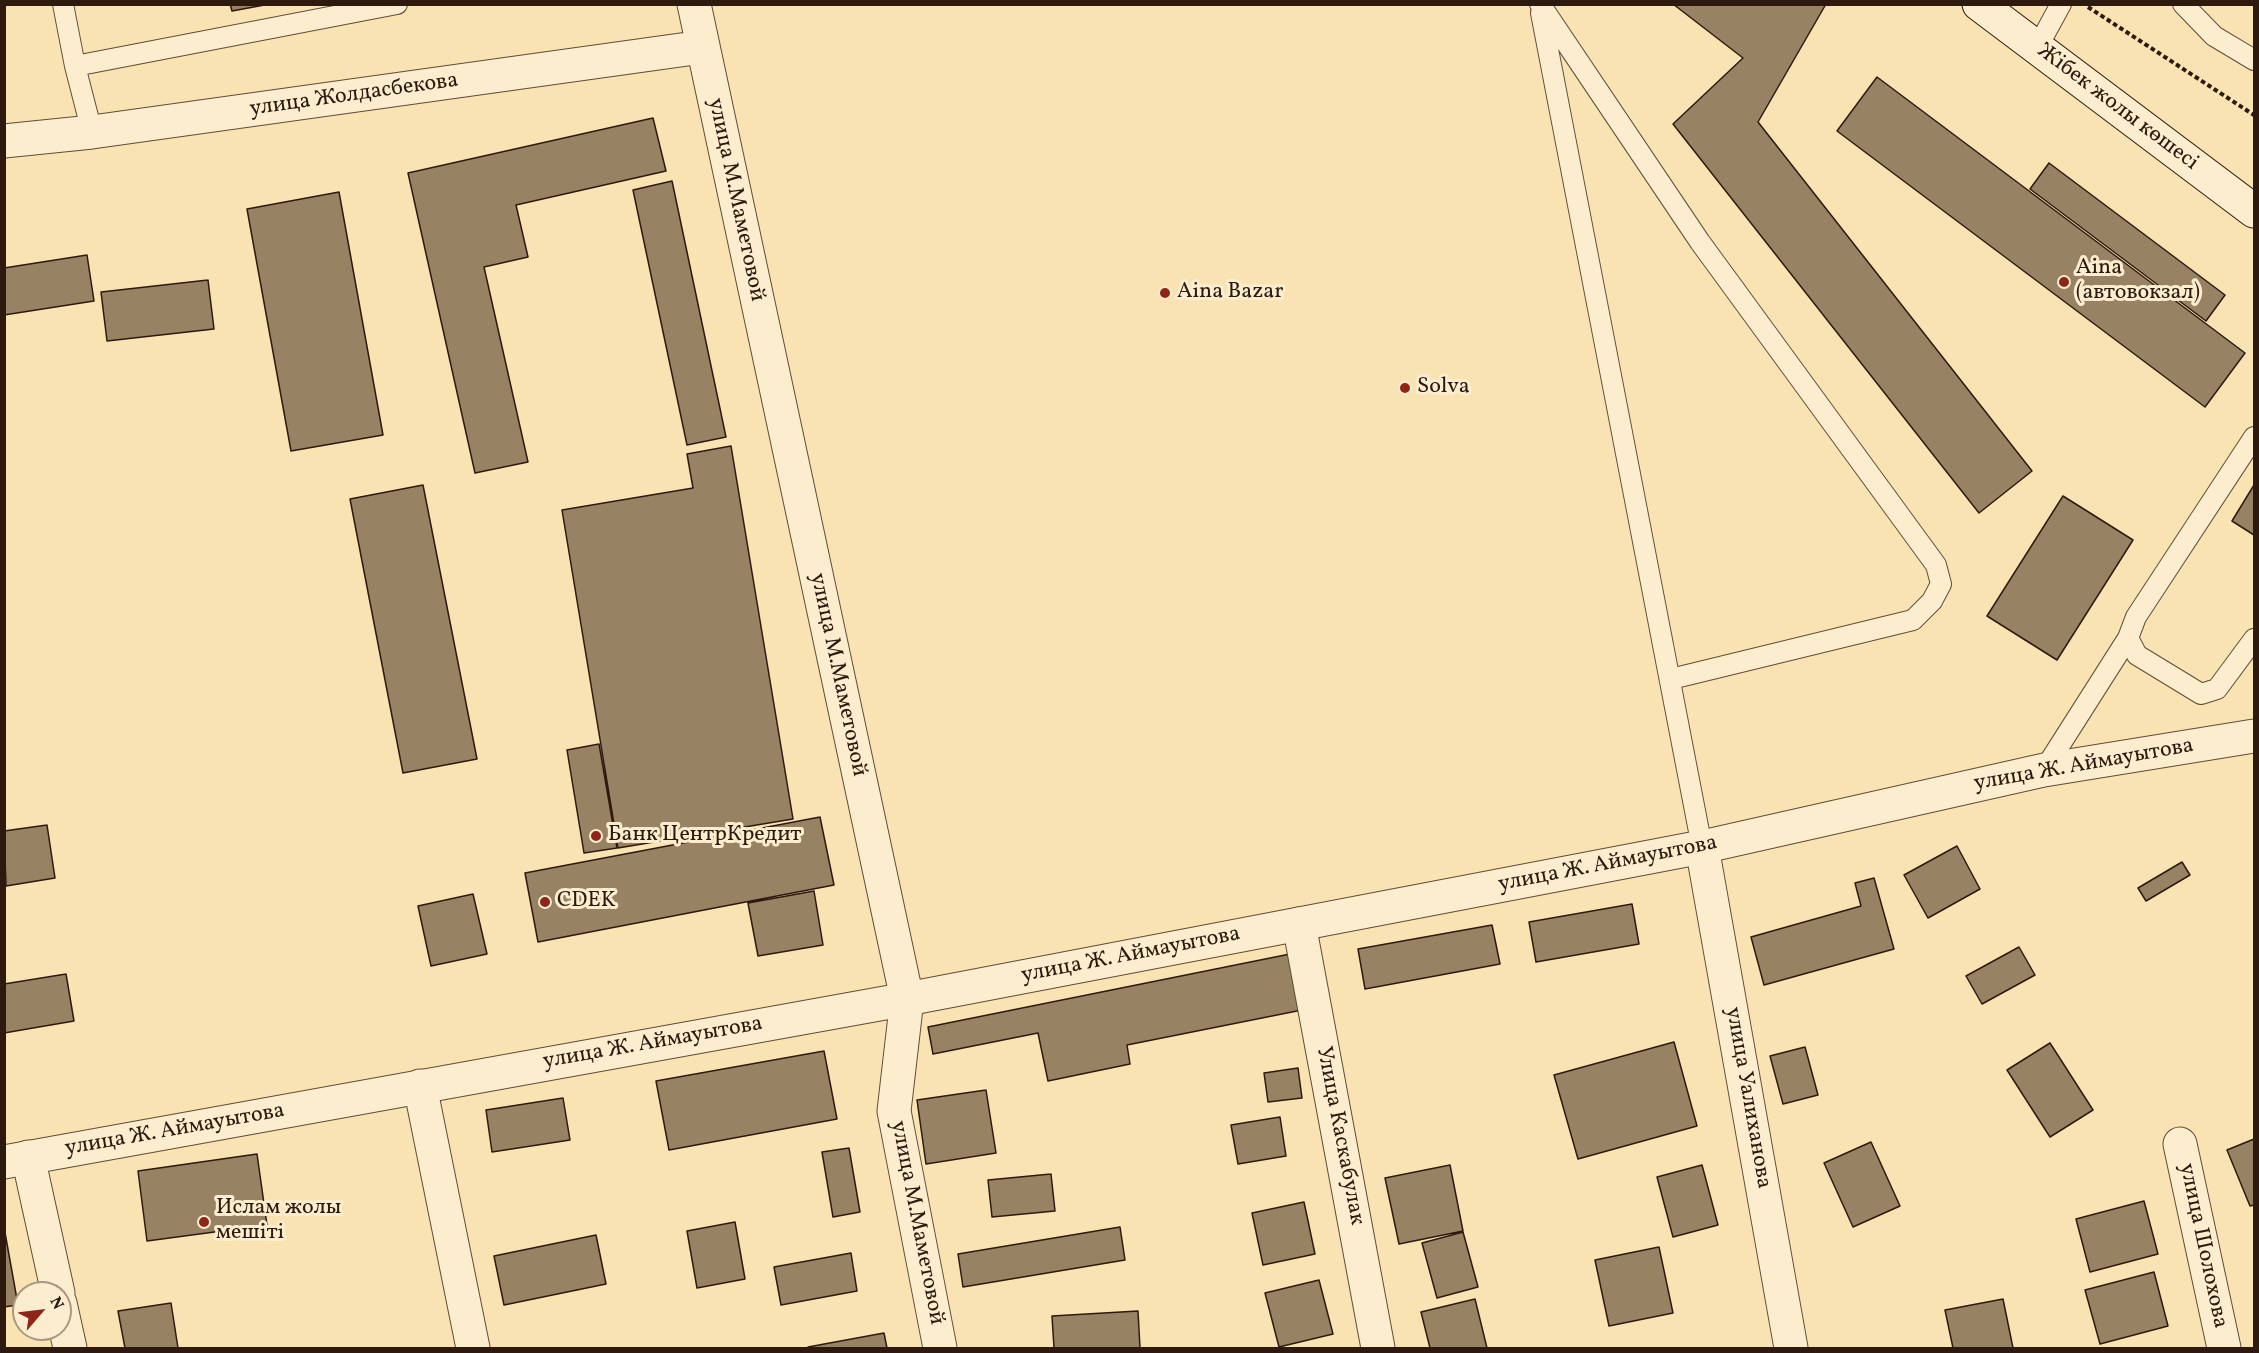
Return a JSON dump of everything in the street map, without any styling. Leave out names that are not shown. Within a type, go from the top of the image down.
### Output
[{"type":"street","name":"улица М.Маметовой","points":[[694,4],[907,999],[894,1112],[940,1348]]},
{"type":"street","name":"Жібек жолы көшесі","points":[[1979,4],[2254,211]]},
{"type":"street","name":"улица Жолдасбекова","points":[[4,141],[93,132],[702,47]]},
{"type":"street","name":"улица Ж. Аймауытова","points":[[16,1160],[907,999],[1702,847],[2044,770],[2254,736]]},
{"type":"street","name":"улица Уалиханова","points":[[1702,847],[1791,1348]]},
{"type":"street","name":"Улица Каскабулак","points":[[1299,924],[1378,1348]]},
{"type":"street","points":[[420,1086],[472,1348]]},
{"type":"street","name":"улица Шолохова","points":[[2180,1144],[2224,1348]]},
{"type":"street","points":[[16,1160],[54,1281]]},
{"type":"lane","points":[[63,4],[75,66],[93,132]]},
{"type":"lane","points":[[75,66],[396,4]]},
{"type":"lane","points":[[1540,4],[1702,847]]},
{"type":"lane","points":[[1540,4],[1700,242],[1936,565],[1941,584],[1932,601],[1913,620],[1671,678]]},
{"type":"lane","points":[[2037,48],[2061,4]]},
{"type":"lane","points":[[2183,4],[2214,36],[2254,60]]},
{"type":"lane","points":[[2044,770],[2127,638],[2136,617],[2254,437]]},
{"type":"lane","points":[[2127,638],[2137,655],[2201,694],[2217,689],[2254,639]]},
{"type":"path","points":[[2085,4],[2254,115]]},
{"type":"building","points":[[230,4],[270,4],[232,11]]},
{"type":"building","points":[[1673,4],[1826,4],[1758,122],[2032,471],[1979,513],[1673,124],[1743,58]]},
{"type":"building","points":[[1877,77],[2245,353],[2205,407],[1837,131]]},
{"type":"building","points":[[653,118],[666,171],[516,205],[528,257],[484,267],[528,462],[475,473],[408,173]]},
{"type":"building","points":[[2049,163],[2225,295],[2206,321],[2030,189]]},
{"type":"building","points":[[672,181],[726,437],[687,445],[633,190]]},
{"type":"building","points":[[339,192],[383,435],[291,451],[247,209]]},
{"type":"building","points":[[87,255],[94,301],[4,315],[4,268]]},
{"type":"building","points":[[208,280],[214,329],[107,341],[101,292]]},
{"type":"building","points":[[731,446],[793,819],[618,848],[562,510],[693,488],[687,454]]},
{"type":"building","points":[[423,485],[477,759],[403,773],[350,499]]},
{"type":"building","points":[[2254,485],[2254,535],[2232,521]]},
{"type":"building","points":[[2063,496],[2133,540],[2057,660],[1987,616]]},
{"type":"building","points":[[599,744],[617,848],[584,853],[567,750]]},
{"type":"building","points":[[820,817],[834,885],[538,942],[525,873]]},
{"type":"building","points":[[47,825],[55,878],[6,886],[4,831]]},
{"type":"building","points":[[1957,846],[1980,889],[1928,918],[1904,875]]},
{"type":"building","points":[[2182,862],[2190,875],[2146,901],[2138,888]]},
{"type":"building","points":[[1874,878],[1894,949],[1764,985],[1751,937],[1861,906],[1855,883]]},
{"type":"building","points":[[814,891],[823,945],[758,956],[748,903]]},
{"type":"building","points":[[473,894],[487,954],[431,966],[418,906]]},
{"type":"building","points":[[1632,904],[1639,944],[1536,962],[1529,922]]},
{"type":"building","points":[[1492,925],[1500,964],[1365,989],[1358,949]]},
{"type":"building","points":[[2019,947],[2035,975],[1982,1004],[1966,976]]},
{"type":"building","points":[[1290,954],[1302,1010],[1127,1045],[1130,1064],[1048,1081],[1038,1033],[933,1054],[928,1027]]},
{"type":"building","points":[[66,974],[74,1021],[4,1033],[4,984]]},
{"type":"building","points":[[1674,1042],[1697,1126],[1578,1159],[1554,1075]]},
{"type":"building","points":[[2050,1043],[2093,1110],[2050,1137],[2007,1070]]},
{"type":"building","points":[[1805,1047],[1818,1095],[1783,1104],[1770,1056]]},
{"type":"building","points":[[824,1051],[837,1119],[669,1150],[656,1081]]},
{"type":"building","points":[[1298,1068],[1302,1098],[1268,1102],[1264,1073]]},
{"type":"building","points":[[986,1090],[996,1153],[926,1164],[917,1100]]},
{"type":"building","points":[[563,1098],[570,1140],[492,1152],[486,1110]]},
{"type":"building","points":[[1280,1117],[1286,1156],[1238,1164],[1231,1125]]},
{"type":"building","points":[[2254,1139],[2254,1205],[2250,1206],[2227,1150]]},
{"type":"building","points":[[1871,1142],[1900,1206],[1853,1227],[1824,1163]]},
{"type":"building","points":[[849,1148],[860,1212],[833,1217],[822,1152]]},
{"type":"building","points":[[257,1154],[267,1225],[147,1241],[138,1171]]},
{"type":"building","points":[[1450,1165],[1463,1231],[1399,1244],[1385,1178]]},
{"type":"building","points":[[1702,1165],[1718,1225],[1673,1237],[1657,1177]]},
{"type":"building","points":[[1051,1174],[1055,1211],[992,1217],[988,1180]]},
{"type":"building","points":[[2144,1201],[2158,1254],[2090,1272],[2076,1219]]},
{"type":"building","points":[[1304,1202],[1315,1254],[1263,1265],[1252,1213]]},
{"type":"building","points":[[735,1222],[745,1279],[697,1288],[687,1231]]},
{"type":"building","points":[[4,1227],[14,1281],[12,1306],[4,1307]]},
{"type":"building","points":[[1120,1227],[1125,1260],[963,1287],[958,1254]]},
{"type":"building","points":[[1463,1232],[1478,1287],[1437,1298],[1422,1243]]},
{"type":"building","points":[[596,1235],[606,1284],[504,1305],[494,1256]]},
{"type":"building","points":[[1659,1247],[1673,1313],[1609,1326],[1595,1260]]},
{"type":"building","points":[[851,1253],[857,1291],[781,1305],[774,1267]]},
{"type":"building","points":[[2154,1272],[2168,1326],[2100,1344],[2085,1290]]},
{"type":"building","points":[[1319,1280],[1333,1334],[1279,1347],[1265,1293]]},
{"type":"building","points":[[1475,1299],[1487,1348],[1430,1348],[1421,1312]]},
{"type":"building","points":[[2003,1299],[2013,1348],[1953,1348],[1945,1310]]},
{"type":"building","points":[[171,1303],[178,1348],[125,1348],[118,1311]]},
{"type":"building","points":[[1138,1311],[1140,1348],[1054,1348],[1052,1316]]},
{"type":"building","points":[[884,1333],[887,1348],[808,1348],[808,1347]]},
{"type":"place","name":"Aina (автовокзал)","points":[[2064,282]]},
{"type":"place","name":"Aina Bazar","points":[[1165,293]]},
{"type":"place","name":"Solva","points":[[1405,388]]},
{"type":"place","name":"Банк ЦентрКредит","points":[[596,836]]},
{"type":"place","name":"CDEK","points":[[545,902]]},
{"type":"place","name":"Ислам жолы мешіті","points":[[204,1222]]}]
